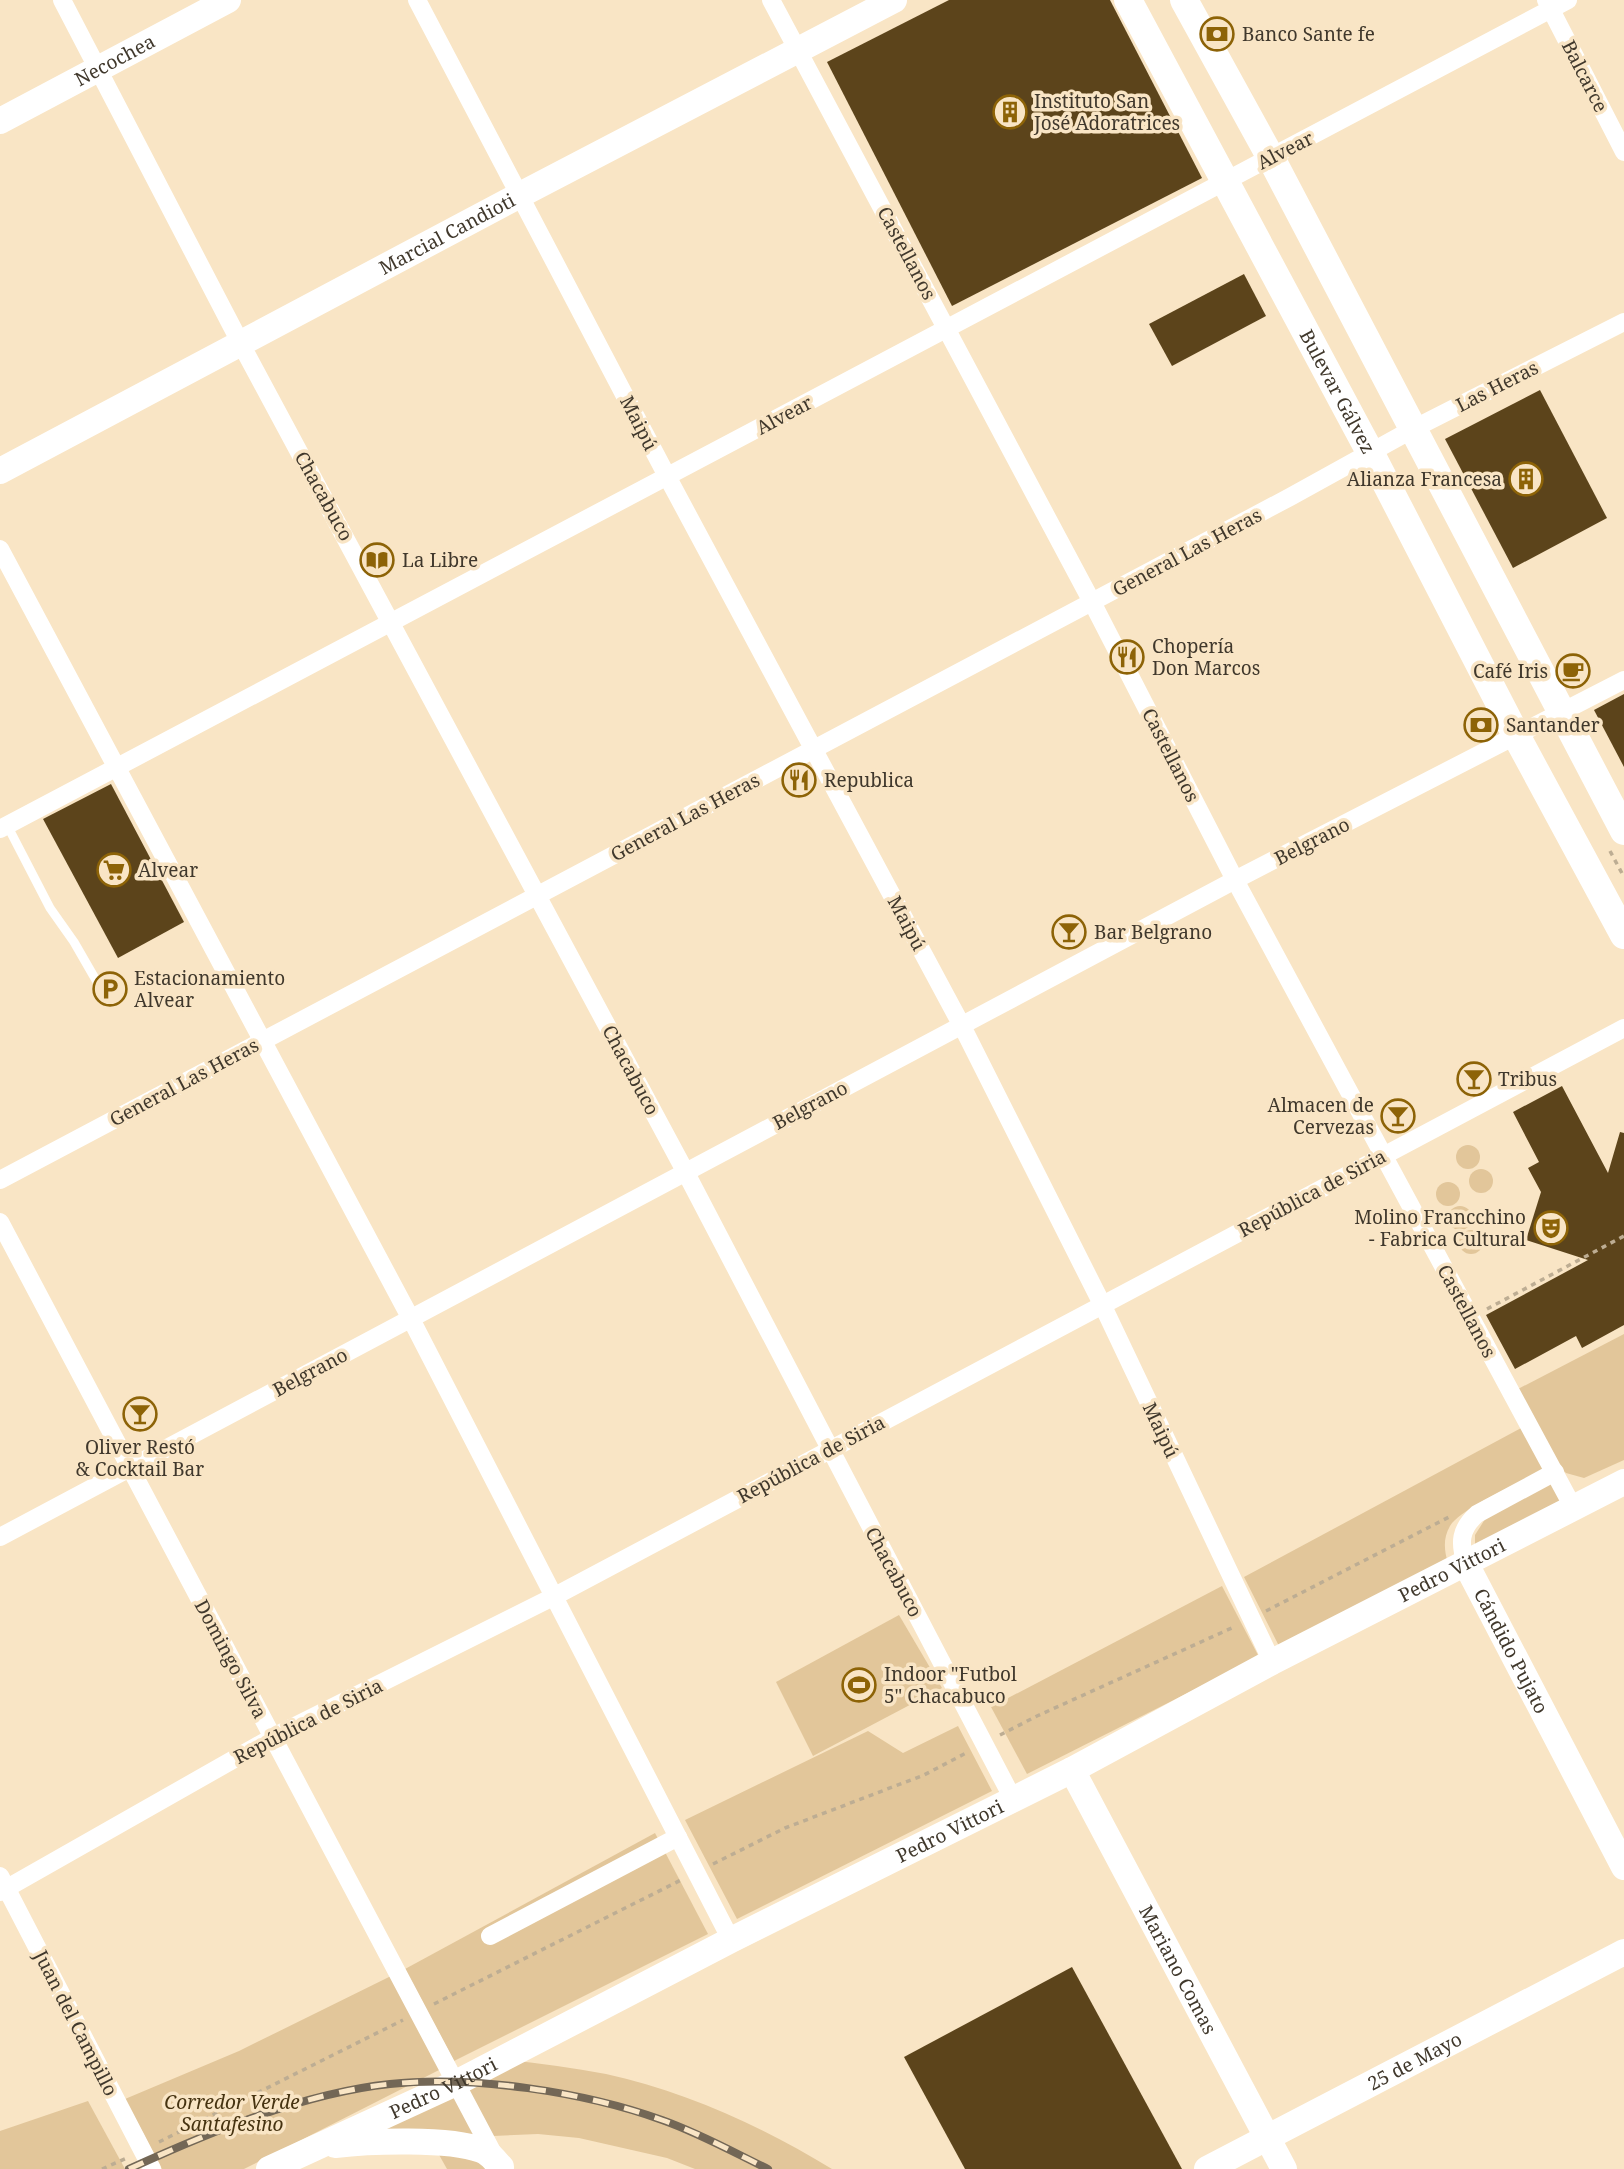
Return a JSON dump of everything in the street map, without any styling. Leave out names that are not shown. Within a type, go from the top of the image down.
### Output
[{"type":"main road","name":"Bulevar Gálvez","points":[[1128,0],[1624,935]]},
{"type":"main road","points":[[1184,0],[1271,158],[1624,831]]},
{"type":"street","name":"Chacabuco","points":[[62,0],[242,344],[685,1171],[1013,1799]]},
{"type":"street","name":"Necochea","points":[[0,121],[228,0]]},
{"type":"street","name":"Maipú","points":[[417,0],[668,478],[962,1026],[1102,1304],[1272,1662]]},
{"type":"street","name":"Castellanos","points":[[771,0],[1092,602],[1236,880],[1574,1508]]},
{"type":"street","name":"Marcial Candioti","points":[[0,471],[894,0]]},
{"type":"street","name":"Alvear","points":[[3,827],[1226,183],[1548,5],[1568,0]]},
{"type":"street","name":"Balcarce","points":[[1548,5],[1624,152]]},
{"type":"street","name":"Las Heras","points":[[1371,454],[1413,429],[1624,322]]},
{"type":"street","name":"General Las Heras","points":[[0,1180],[1371,454]]},
{"type":"street","points":[[0,549],[411,1319],[731,1940]]},
{"type":"street","name":"Belgrano","points":[[0,1537],[1236,880],[1624,680]]},
{"type":"street","name":"República de Siria","points":[[2,1885],[273,1737],[555,1596],[1624,1028]]},
{"type":"street","name":"Domingo Silva","points":[[0,1222],[501,2168]]},
{"type":"street","name":"Cándido Pujato","points":[[1555,1472],[1477,1514],[1464,1528],[1462,1552],[1624,1867]]},
{"type":"street","name":"Pedro Vittori","points":[[269,2169],[456,2083],[731,1940],[1072,1770],[1272,1662],[1624,1482]]},
{"type":"street","name":"Mariano Comas","points":[[1072,1770],[1284,2169]]},
{"type":"street","points":[[490,1936],[678,1837]]},
{"type":"street","name":"Juan del Campillo","points":[[2,1885],[152,2169]]},
{"type":"street","name":"25 de Mayo","points":[[1207,2169],[1624,1952]]},
{"type":"street","points":[[304,2152],[358,2143],[432,2143],[481,2150],[490,2155],[501,2168]]},
{"type":"lane","points":[[3,827],[107,1001]]},
{"type":"path","points":[[1470,1318],[1624,1236]]},
{"type":"path","points":[[102,2169],[785,1828],[924,1774],[1037,1716],[1251,1619],[1455,1514]]},
{"type":"green space","points":[[1468,1145],[1479,1152],[1480,1157],[1473,1168],[1468,1169],[1457,1162],[1456,1157],[1463,1146]]},
{"type":"green space","points":[[1481,1169],[1492,1176],[1493,1181],[1486,1192],[1481,1193],[1470,1186],[1469,1181],[1476,1170]]},
{"type":"green space","points":[[1448,1182],[1459,1189],[1460,1194],[1453,1205],[1448,1206],[1437,1199],[1436,1194],[1443,1183]]},
{"type":"green space","points":[[1460,1206],[1471,1213],[1472,1218],[1465,1229],[1460,1230],[1449,1223],[1448,1218],[1455,1207]]},
{"type":"green space","points":[[1471,1230],[1482,1237],[1483,1242],[1476,1253],[1471,1254],[1460,1247],[1459,1242],[1466,1231]]},
{"type":"green space","points":[[1624,1334],[1624,1460],[1584,1478],[1566,1473],[1560,1467],[1518,1389]]},
{"type":"green space","points":[[1523,1427],[1545,1469],[1480,1503],[1457,1519],[1450,1526],[1445,1540],[1448,1563],[1280,1648],[1244,1577]]},
{"type":"green space","points":[[1552,1481],[1564,1504],[1475,1550],[1475,1535],[1487,1516]]},
{"type":"green space","points":[[1222,1586],[1259,1657],[1027,1774],[991,1707]]},
{"type":"green space","name":"Indoor \"Futbol 5\" Chacabuco","points":[[899,1615],[942,1688],[813,1756],[776,1682]]},
{"type":"green space","points":[[958,1726],[992,1791],[737,1919],[685,1820],[868,1731],[903,1753]]},
{"type":"green space","points":[[655,1833],[708,1934],[454,2061],[405,1969]]},
{"type":"green space","name":"Corredor Verde Santafesino","points":[[391,1976],[441,2069],[244,2169],[162,2169],[125,2099],[239,2051]]},
{"type":"green space","points":[[500,2059],[593,2072],[665,2090],[751,2125],[832,2169],[695,2169],[667,2158],[579,2138],[538,2134],[493,2136],[462,2077]]},
{"type":"green space","name":"Corredor Verde Santafesino","points":[[450,2085],[480,2140],[349,2135]]},
{"type":"green space","name":"Corredor Verde Santafesino","points":[[88,2101],[125,2169],[0,2169],[0,2131]]},
{"type":"green space","points":[[438,2153],[477,2159],[491,2169],[447,2169]]},
{"type":"building","name":"Instituto San José Adoratrices","points":[[949,0],[1110,0],[1202,178],[952,306],[827,62]]},
{"type":"building","points":[[1244,274],[1266,316],[1172,366],[1149,324]]},
{"type":"building","name":"Alianza Francesa","points":[[1540,390],[1607,518],[1513,568],[1445,439]]},
{"type":"building","points":[[1624,694],[1624,767],[1594,710]]},
{"type":"building","name":"Alvear","points":[[111,784],[184,922],[118,958],[43,819]]},
{"type":"building","points":[[1562,1086],[1608,1173],[1620,1132],[1624,1133],[1624,1325],[1582,1348],[1576,1336],[1515,1369],[1486,1315],[1588,1260],[1526,1240],[1541,1192],[1528,1168],[1539,1162],[1513,1112]]},
{"type":"building","points":[[1072,1967],[1182,2169],[965,2169],[904,2057]]},
{"type":"railway","points":[[129,2169],[223,2129],[290,2105],[357,2089],[422,2082],[492,2084],[599,2101],[676,2125],[768,2169]]},
{"type":"place","name":"Banco Sante fe","points":[[1217,34]]},
{"type":"place","name":"Instituto San José Adoratrices","points":[[1010,112]]},
{"type":"place","name":"Alianza Francesa","points":[[1526,479]]},
{"type":"place","name":"La Libre","points":[[377,560]]},
{"type":"place","name":"Chopería Don Marcos","points":[[1127,657]]},
{"type":"place","name":"Café Iris","points":[[1573,671]]},
{"type":"place","name":"Santander","points":[[1481,725]]},
{"type":"place","name":"Republica","points":[[799,780]]},
{"type":"place","name":"Alvear","points":[[114,870]]},
{"type":"place","name":"Bar Belgrano","points":[[1069,932]]},
{"type":"place","name":"Estacionamiento Alvear","points":[[110,989]]},
{"type":"place","name":"Tribus","points":[[1474,1079]]},
{"type":"place","name":"Almacen de Cervezas","points":[[1398,1116]]},
{"type":"place","name":"Molino Francchino - Fabrica Cultural","points":[[1551,1228]]},
{"type":"place","name":"Oliver Restó & Cocktail Bar","points":[[140,1414]]},
{"type":"place","name":"Indoor \"Futbol 5\" Chacabuco","points":[[859,1685]]}]
